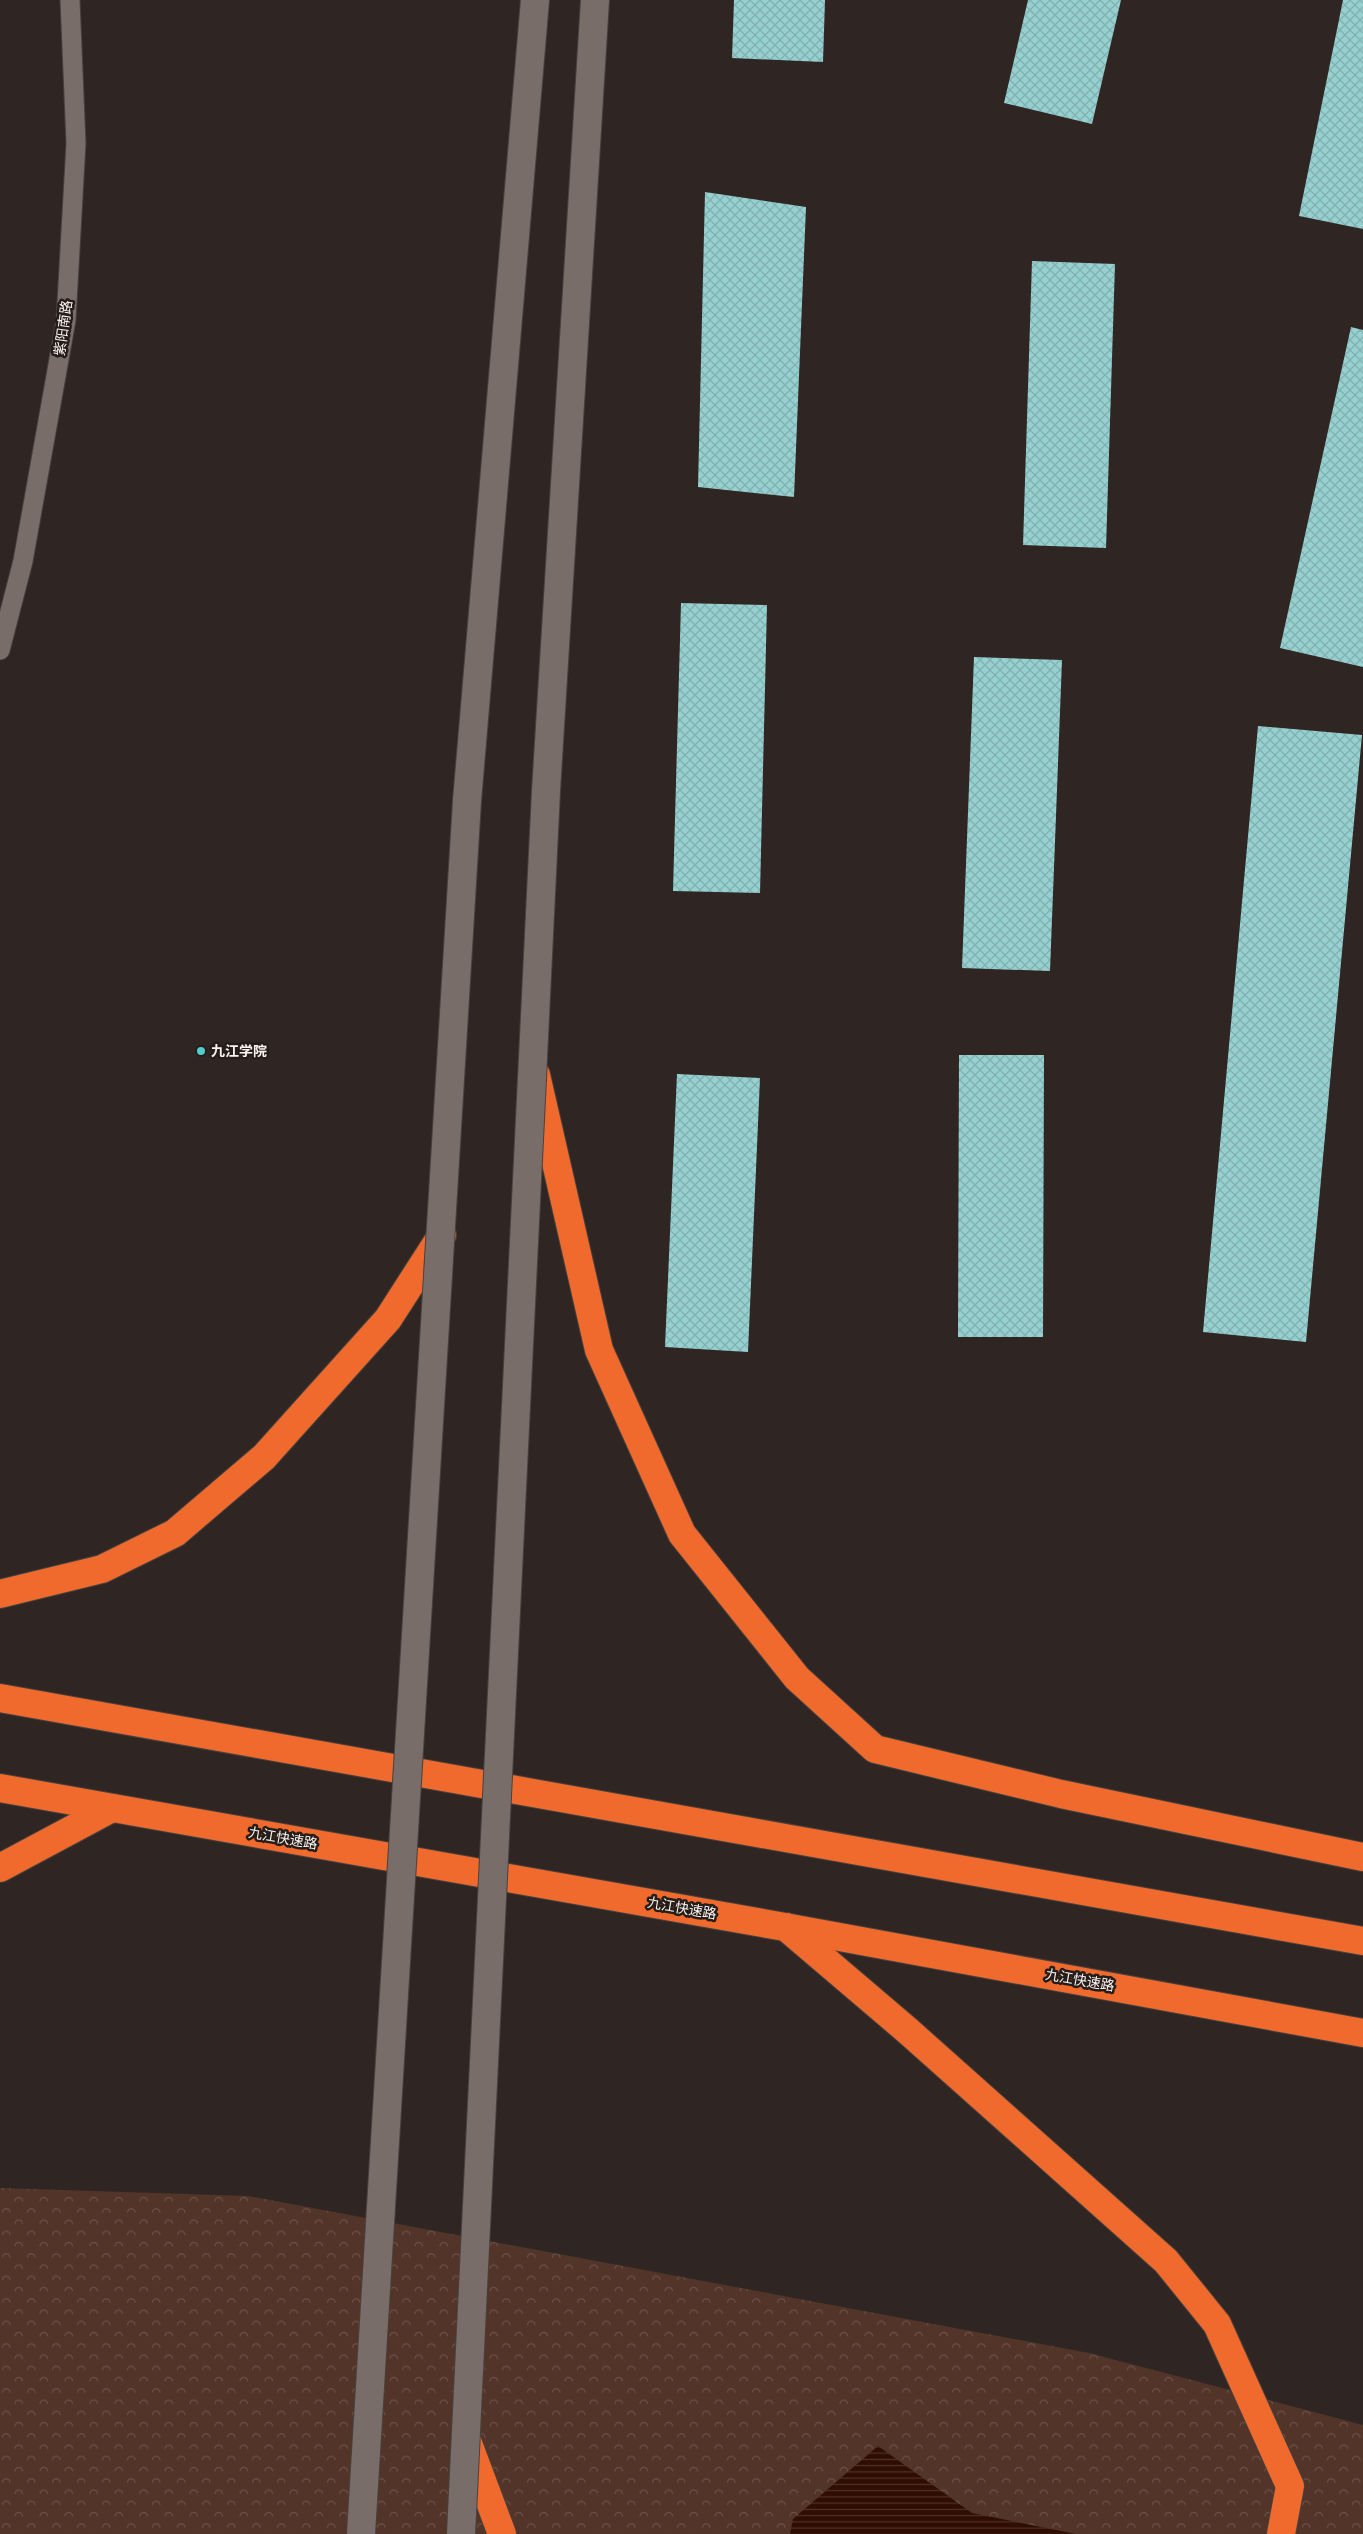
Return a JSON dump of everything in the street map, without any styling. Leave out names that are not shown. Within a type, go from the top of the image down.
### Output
[{"type":"highway","points":[[532,1060],[599,1350],[682,1534],[797,1678],[875,1749],[1061,1794],[1363,1857]]},
{"type":"highway","points":[[0,1594],[102,1570],[176,1533],[264,1457],[388,1319],[442,1235]]},
{"type":"highway","points":[[0,1698],[1363,1940]]},
{"type":"highway","name":"九江快速路","points":[[0,1788],[785,1926],[1363,2033]]},
{"type":"highway","points":[[0,1868],[112,1808]]},
{"type":"highway","points":[[785,1926],[908,2031],[1166,2261],[1206,2310],[1217,2324],[1290,2486],[1281,2534]]},
{"type":"highway","points":[[466,2438],[502,2534]]},
{"type":"street","points":[[361,2534],[442,1235],[467,801],[536,0]]},
{"type":"street","points":[[461,2534],[546,791],[596,0]]},
{"type":"lane","name":"紫阳南路","points":[[0,650],[23,561],[66,320],[76,142],[70,0]]},
{"type":"green space","points":[[0,2188],[248,2196],[1089,2353],[1363,2425],[1363,2534],[0,2534]]},
{"type":"shaded area","points":[[878,2446],[972,2513],[1076,2534],[790,2534],[793,2519]]},
{"type":"building","points":[[734,0],[825,0],[823,62],[732,58]]},
{"type":"building","points":[[1028,0],[1121,0],[1092,124],[1004,103]]},
{"type":"building","points":[[1343,0],[1363,0],[1363,229],[1299,216]]},
{"type":"building","points":[[705,192],[806,207],[794,497],[698,487]]},
{"type":"building","points":[[1032,261],[1115,264],[1106,548],[1023,545]]},
{"type":"building","points":[[1351,327],[1363,330],[1363,667],[1280,648]]},
{"type":"building","points":[[681,603],[767,605],[760,893],[673,891]]},
{"type":"building","points":[[974,657],[1062,660],[1050,971],[962,968]]},
{"type":"building","points":[[1258,726],[1362,735],[1306,1342],[1203,1332]]},
{"type":"building","points":[[959,1055],[1044,1055],[1043,1337],[958,1337]]},
{"type":"building","points":[[677,1074],[760,1078],[748,1352],[665,1347]]},
{"type":"place","name":"九江学院","points":[[201,1051]]}]
